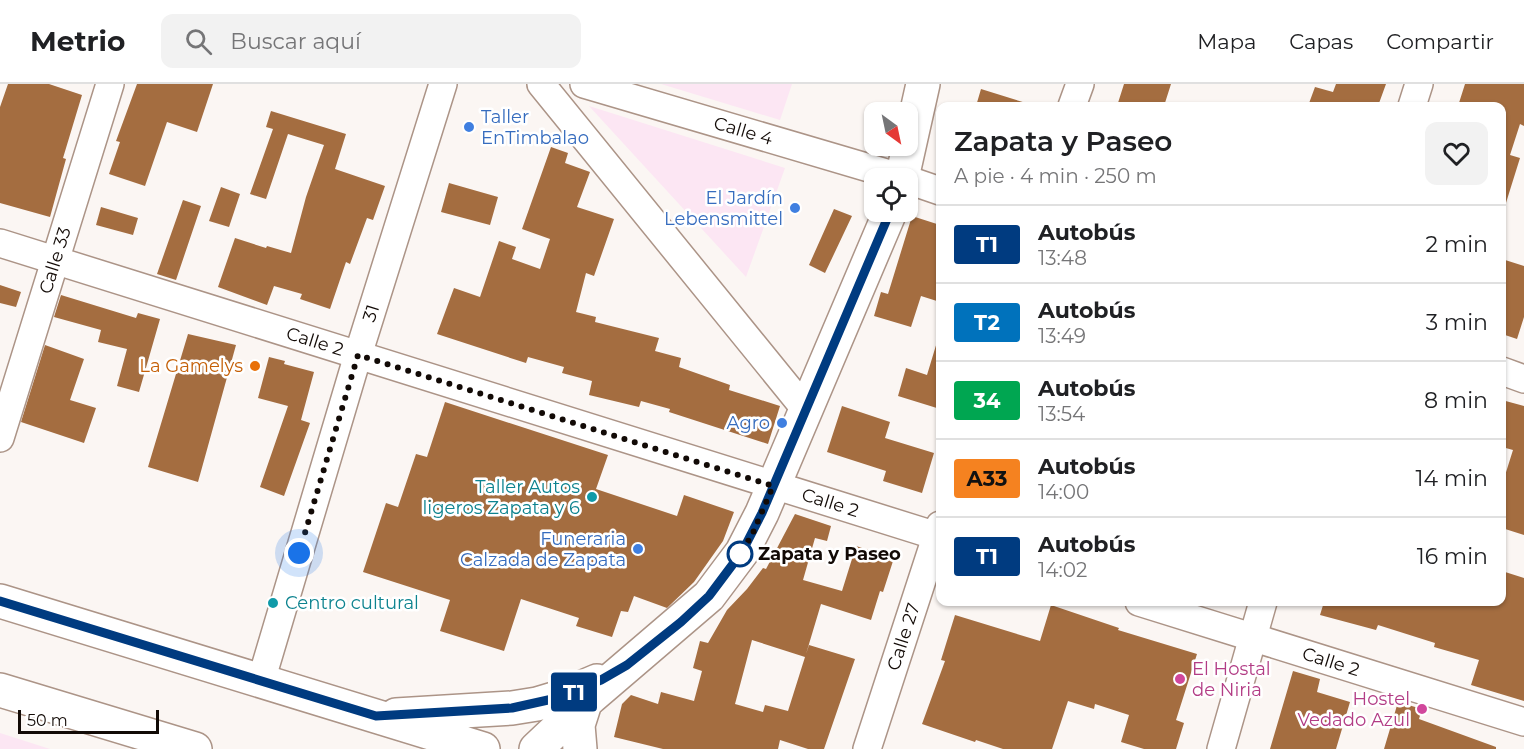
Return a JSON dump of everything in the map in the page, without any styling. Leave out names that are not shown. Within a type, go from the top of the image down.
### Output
[{"type":"main road","points":[[904,168],[923,84]]},
{"type":"main road","points":[[536,749],[627,665],[696,610],[720,584],[752,535],[886,222]]},
{"type":"main road","points":[[4,604],[483,749]]},
{"type":"main road","points":[[376,716],[512,708],[537,704],[579,690],[627,665]]},
{"type":"main road","points":[[0,690],[195,749]]},
{"type":"main road","points":[[580,749],[578,725],[585,703]]},
{"type":"street","name":"Calle 33","points":[[0,438],[110,84]]},
{"type":"street","name":"31","points":[[261,681],[358,355],[443,84]]},
{"type":"street","points":[[541,84],[806,410]]},
{"type":"street","name":"Calle 4","points":[[584,84],[868,168]]},
{"type":"street","points":[[1073,102],[1080,84]]},
{"type":"street","points":[[1413,102],[1419,84]]},
{"type":"street","points":[[918,183],[936,188]]},
{"type":"street","name":"Calle 2","points":[[0,243],[773,486],[936,532]]},
{"type":"street","points":[[1506,372],[1524,379]]},
{"type":"street","name":"Calle 27","points":[[867,749],[936,542]]},
{"type":"street","name":"Calle 2","points":[[1150,606],[1524,722]]},
{"type":"street","points":[[1221,749],[1262,606]]},
{"type":"shaded area","points":[[661,84],[792,84],[780,120]]},
{"type":"shaded area","points":[[589,106],[785,168],[746,277]]},
{"type":"shaded area","points":[[0,733],[50,749],[0,749]]},
{"type":"building","points":[[8,84],[49,84],[82,95],[63,158],[66,159],[50,217],[0,203],[0,107]]},
{"type":"building","points":[[137,84],[213,84],[197,132],[167,122],[145,186],[109,174],[120,142],[116,141]]},
{"type":"building","points":[[1124,84],[1171,84],[1165,102],[1118,102]]},
{"type":"building","points":[[1336,84],[1386,84],[1379,102],[1309,102],[1315,87],[1333,92]]},
{"type":"building","points":[[1465,84],[1524,84],[1524,126],[1520,124],[1510,155],[1520,158],[1506,203],[1506,102],[1459,102]]},
{"type":"building","points":[[981,89],[1023,102],[977,102]]},
{"type":"building","points":[[271,111],[346,134],[335,169],[385,186],[373,220],[367,218],[350,264],[346,262],[330,309],[300,299],[302,294],[274,286],[267,305],[218,287],[235,238],[291,253],[306,197],[324,145],[288,134],[266,199],[250,194],[273,129],[266,127]]},
{"type":"building","points":[[551,147],[568,153],[565,163],[590,172],[577,207],[614,219],[594,276],[586,273],[576,312],[596,317],[595,322],[659,338],[655,351],[681,358],[679,367],[730,385],[729,390],[780,406],[768,444],[641,401],[639,407],[589,395],[592,381],[562,373],[564,367],[528,357],[526,363],[437,334],[454,288],[480,297],[499,241],[516,247],[512,259],[540,269],[550,239],[522,229]]},
{"type":"building","points":[[449,183],[498,197],[490,225],[441,212]]},
{"type":"building","points":[[221,187],[240,194],[229,227],[209,221]]},
{"type":"building","points":[[183,200],[201,206],[176,280],[157,274]]},
{"type":"building","points":[[101,207],[138,218],[133,235],[96,225]]},
{"type":"building","points":[[834,209],[852,216],[825,273],[809,265]]},
{"type":"building","points":[[918,218],[936,224],[936,301],[921,296],[911,327],[874,316],[881,292],[888,294],[910,222],[918,222]]},
{"type":"building","points":[[1506,260],[1524,266],[1524,317],[1517,339],[1506,335]]},
{"type":"building","points":[[0,285],[21,292],[16,307],[0,303]]},
{"type":"building","points":[[61,295],[136,318],[138,313],[160,319],[139,392],[117,386],[127,349],[98,342],[101,330],[54,317]]},
{"type":"building","points":[[188,334],[236,345],[198,482],[148,467]]},
{"type":"building","points":[[45,345],[84,359],[70,400],[96,408],[84,443],[21,422]]},
{"type":"building","points":[[936,345],[936,408],[898,396],[906,368],[927,375]]},
{"type":"building","points":[[269,357],[285,361],[284,364],[314,372],[301,420],[310,423],[284,496],[260,487],[288,406],[258,398]]},
{"type":"building","points":[[1506,401],[1524,406],[1524,535],[1506,529],[1506,472],[1513,450],[1506,448]]},
{"type":"building","points":[[445,402],[608,455],[596,489],[677,516],[684,495],[734,512],[723,541],[694,582],[667,608],[634,596],[628,612],[621,611],[612,637],[576,626],[579,618],[521,599],[504,651],[440,631],[450,600],[363,572],[386,503],[398,507],[416,454],[427,457]]},
{"type":"building","points":[[842,406],[890,422],[885,438],[934,453],[922,493],[883,481],[886,471],[827,452]]},
{"type":"building","points":[[795,514],[831,526],[827,541],[815,538],[803,580],[842,591],[856,546],[894,558],[871,620],[821,604],[806,654],[809,645],[855,659],[824,749],[808,749],[780,740],[778,749],[663,749],[614,737],[622,704],[631,695],[658,704],[661,692],[694,701],[702,671],[693,668],[700,641],[708,643],[727,610],[763,568],[766,569]],"holes":[[[752,640],[805,657],[788,711],[765,705],[763,712],[735,704]]]},
{"type":"building","points":[[1506,572],[1524,578],[1524,701],[1471,685],[1479,660],[1434,647],[1435,643],[1378,625],[1376,630],[1320,615],[1323,606],[1506,606]]},
{"type":"building","points":[[1051,606],[1054,606],[1119,628],[1118,630],[1197,654],[1176,720],[1184,723],[1176,749],[1144,749],[1121,742],[1129,715],[1095,704],[1094,709],[1068,701],[1052,749],[1003,749],[922,724],[945,661],[941,660],[955,615],[1040,641]]},
{"type":"building","points":[[1293,671],[1320,679],[1317,692],[1350,702],[1336,749],[1270,749]]},
{"type":"building","points":[[1398,702],[1422,709],[1419,719],[1496,747],[1496,749],[1384,749]]},
{"type":"bus line","name":"T1","points":[[0,601],[376,716],[512,708],[537,704],[579,690],[627,665],[696,610],[742,552],[762,513],[886,222]]},
{"type":"place","name":"Taller EnTimbalao","points":[[469,127]]},
{"type":"place","name":"El Jardín Lebensmittel","points":[[795,208]]},
{"type":"place","name":"La Gamelys","points":[[255,366]]},
{"type":"place","name":"Agro","points":[[782,423]]},
{"type":"place","name":"Taller Autos ligeros Zapata y 6","points":[[592,497]]},
{"type":"place","name":"Funeraria Calzada de Zapata","points":[[638,549]]},
{"type":"place","name":"Zapata y Paseo","points":[[740,554]]},
{"type":"place","name":"Centro cultural","points":[[273,603]]},
{"type":"place","name":"El Hostal de Niria","points":[[1180,679]]},
{"type":"place","name":"Hostel Vedado Azul","points":[[1422,709]]},
{"type":"route","points":[[299,553],[358,355],[773,486],[752,535],[740,554]]}]
